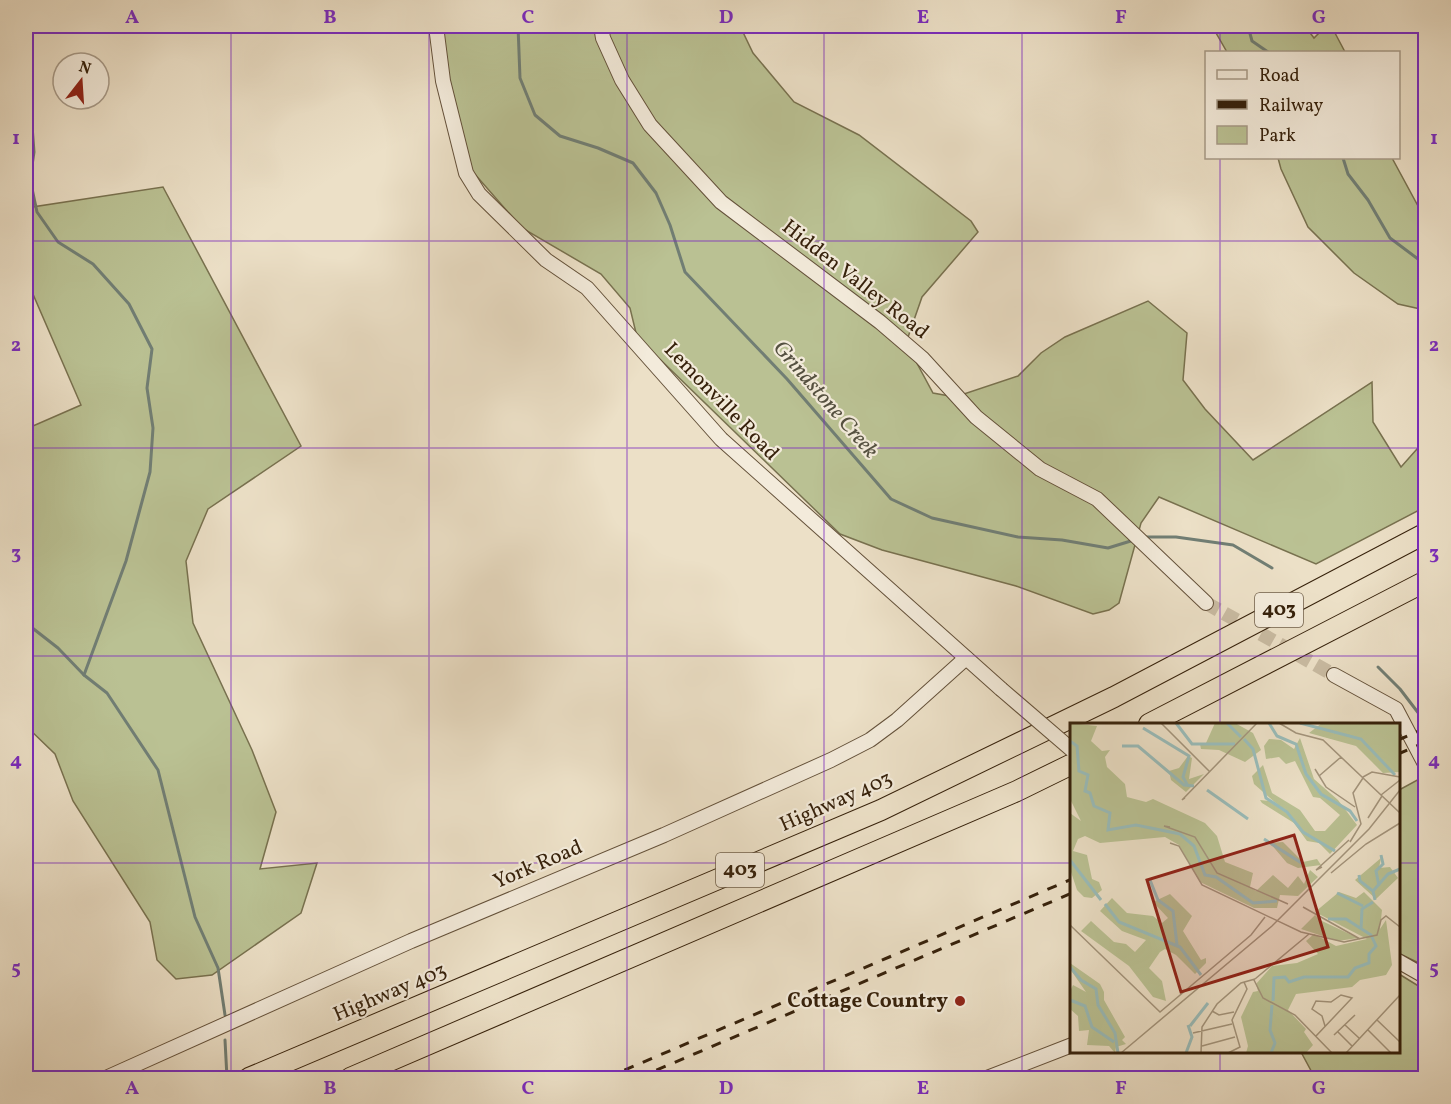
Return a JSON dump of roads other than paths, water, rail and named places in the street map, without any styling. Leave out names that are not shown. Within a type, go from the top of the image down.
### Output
[{"type":"highway","name":"Highway 403","points":[[249,1078],[902,800],[1114,697],[1425,533]]},
{"type":"highway","name":"403","points":[[1151,723],[1425,581]]},
{"type":"highway","name":"403","points":[[350,1078],[1006,796],[1070,764]]},
{"type":"street","name":"Lemonville Road","points":[[436,26],[443,81],[466,173],[480,194],[546,260],[587,288],[721,439],[1070,749]]},
{"type":"street","name":"Hidden Valley Road","points":[[601,26],[603,38],[622,80],[650,125],[721,202],[880,322],[922,358],[976,417],[1003,440],[1040,469],[1097,500],[1206,603]]},
{"type":"street","name":"York Road","points":[[106,1078],[400,946],[831,760],[870,740],[897,720],[966,658]]},
{"type":"street","points":[[1334,675],[1396,709],[1425,766]]},
{"type":"street","points":[[1400,962],[1425,977]]},
{"type":"street","points":[[987,1078],[1070,1045]]},
{"type":"waterway","name":"Grindstone Creek","points":[[518,26],[520,78],[535,115],[560,136],[598,148],[633,163],[656,193],[670,225],[685,272],[787,379],[891,499],[932,518],[1018,537],[1062,540],[1108,548],[1134,540]]},
{"type":"waterway","points":[[1248,26],[1252,41],[1267,51]]},
{"type":"waterway","points":[[26,45],[34,152],[30,179],[37,212],[58,242],[93,264],[129,304],[152,349],[147,388],[153,428],[150,472],[126,561],[84,675]]},
{"type":"waterway","points":[[1343,159],[1348,174],[1368,200],[1390,238],[1426,265]]},
{"type":"waterway","name":"Grindstone Creek","points":[[1143,537],[1176,537],[1233,545],[1272,568]]},
{"type":"waterway","points":[[26,623],[58,648],[84,675],[107,693],[158,770],[195,917],[218,968],[225,1015]]},
{"type":"waterway","name":"Grindstone Creek","points":[[1378,667],[1400,689],[1426,723]]},
{"type":"waterway","points":[[225,1040],[227,1078]]},
{"type":"tunnel","points":[[1206,603],[1334,675]]},
{"type":"railway","points":[[1400,739],[1426,728]]},
{"type":"railway","points":[[1400,753],[1426,742]]},
{"type":"railway","points":[[606,1078],[1070,880]]},
{"type":"railway","points":[[638,1078],[1070,894]]},
{"type":"place","name":"Cottage Country","points":[[960,1001]]}]
